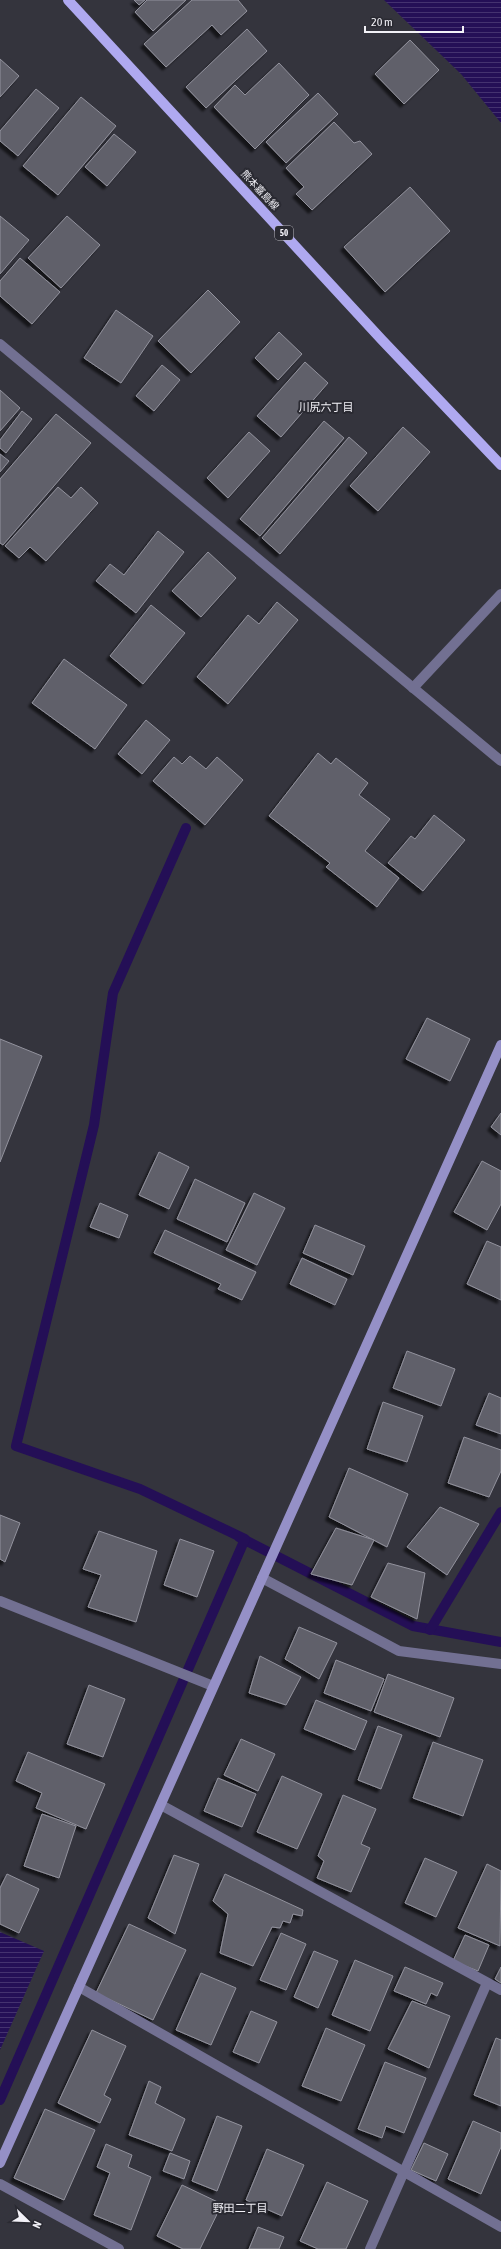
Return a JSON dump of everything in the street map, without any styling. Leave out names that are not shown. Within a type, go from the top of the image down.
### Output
[{"type":"main road","name":"熊本嘉島線","points":[[68,0],[382,340],[501,465]]},
{"type":"street","points":[[0,344],[501,761]]},
{"type":"street","points":[[412,688],[501,594]]},
{"type":"street","points":[[0,2164],[501,1045]]},
{"type":"street","points":[[262,1578],[398,1651],[501,1664]]},
{"type":"street","points":[[0,1601],[213,1686]]},
{"type":"street","points":[[160,1805],[501,1990]]},
{"type":"street","points":[[370,2249],[487,1983]]},
{"type":"street","points":[[79,1987],[501,2227]]},
{"type":"street","points":[[0,2184],[119,2249]]},
{"type":"shaded area","points":[[384,0],[501,0],[501,123],[461,74]]},
{"type":"shaded area","points":[[0,1932],[44,1951],[0,2050]]},
{"type":"building","points":[[134,0],[145,0],[139,5]]},
{"type":"building","points":[[147,0],[186,0],[153,31],[135,12]]},
{"type":"building","points":[[192,0],[238,0],[247,11],[221,35],[212,25],[166,67],[144,44]]},
{"type":"building","points":[[247,29],[267,51],[206,108],[186,87]]},
{"type":"building","points":[[410,40],[439,70],[404,104],[375,74]]},
{"type":"building","points":[[0,59],[19,76],[0,97]]},
{"type":"building","points":[[279,63],[309,95],[255,149],[214,107],[235,85],[245,95]]},
{"type":"building","points":[[36,89],[59,108],[18,156],[0,141],[0,131]]},
{"type":"building","points":[[318,93],[338,114],[286,163],[266,142]]},
{"type":"building","points":[[81,97],[116,126],[58,195],[23,166]]},
{"type":"building","points":[[334,122],[354,143],[360,141],[372,154],[312,210],[296,194],[304,187],[286,168]]},
{"type":"building","points":[[114,134],[136,152],[107,186],[85,167]]},
{"type":"building","points":[[410,187],[450,231],[385,292],[344,247]]},
{"type":"building","points":[[0,216],[29,240],[0,274]]},
{"type":"building","points":[[67,216],[100,245],[61,288],[28,258]]},
{"type":"building","points":[[20,258],[60,292],[32,324],[0,296],[0,281]]},
{"type":"building","points":[[208,290],[240,322],[191,373],[158,341]]},
{"type":"building","points":[[116,310],[153,336],[121,383],[84,358]]},
{"type":"building","points":[[279,332],[302,354],[278,380],[255,358]]},
{"type":"building","points":[[305,362],[328,383],[281,437],[257,416]]},
{"type":"building","points":[[162,365],[180,380],[154,411],[136,396]]},
{"type":"building","points":[[0,390],[20,408],[0,431]]},
{"type":"building","points":[[22,411],[32,419],[6,453],[0,448],[0,440]]},
{"type":"building","points":[[56,414],[91,443],[3,545],[0,543],[0,479]]},
{"type":"building","points":[[324,421],[344,438],[260,536],[240,519]]},
{"type":"building","points":[[403,427],[430,452],[378,511],[350,486]]},
{"type":"building","points":[[249,432],[270,451],[228,498],[207,478]]},
{"type":"building","points":[[349,437],[367,453],[280,554],[262,538]]},
{"type":"building","points":[[0,454],[9,461],[0,472]]},
{"type":"building","points":[[58,487],[71,498],[81,487],[98,503],[46,561],[30,547],[19,558],[5,546]]},
{"type":"building","points":[[158,531],[184,552],[136,613],[96,581],[110,564],[124,575]]},
{"type":"building","points":[[208,552],[236,578],[201,617],[172,591]]},
{"type":"building","points":[[277,602],[298,620],[228,704],[197,677],[248,615],[259,624]]},
{"type":"building","points":[[151,605],[185,633],[143,684],[110,656]]},
{"type":"building","points":[[64,659],[127,705],[95,749],[32,703]]},
{"type":"building","points":[[146,720],[170,740],[142,774],[118,754]]},
{"type":"building","points":[[318,753],[331,764],[336,758],[368,783],[359,795],[390,819],[365,851],[399,878],[377,907],[326,867],[330,863],[269,816]]},
{"type":"building","points":[[190,756],[206,769],[217,757],[243,780],[205,825],[153,781],[174,757],[182,764]]},
{"type":"building","points":[[434,815],[465,840],[423,891],[388,863],[411,836],[415,839]]},
{"type":"building","points":[[427,1018],[470,1039],[450,1081],[406,1059]]},
{"type":"building","points":[[0,1039],[42,1056],[0,1162]]},
{"type":"building","points":[[501,1113],[501,1135],[491,1127]]},
{"type":"building","points":[[159,1152],[189,1167],[169,1209],[139,1195]]},
{"type":"building","points":[[482,1161],[501,1171],[501,1204],[487,1230],[454,1212]]},
{"type":"building","points":[[195,1179],[245,1203],[227,1242],[177,1219]]},
{"type":"building","points":[[254,1193],[285,1208],[257,1265],[226,1250]]},
{"type":"building","points":[[100,1203],[128,1215],[119,1238],[90,1227]]},
{"type":"building","points":[[315,1225],[365,1246],[353,1275],[303,1253]]},
{"type":"building","points":[[165,1230],[256,1272],[242,1300],[218,1289],[221,1284],[154,1253]]},
{"type":"building","points":[[487,1241],[501,1247],[501,1300],[467,1284]]},
{"type":"building","points":[[302,1258],[347,1279],[335,1305],[290,1284]]},
{"type":"building","points":[[407,1351],[455,1369],[441,1406],[393,1388]]},
{"type":"building","points":[[489,1393],[501,1398],[501,1434],[476,1425]]},
{"type":"building","points":[[383,1402],[423,1416],[407,1462],[367,1449]]},
{"type":"building","points":[[464,1437],[501,1450],[501,1471],[489,1497],[448,1483]]},
{"type":"building","points":[[349,1468],[408,1494],[387,1547],[329,1517]]},
{"type":"building","points":[[440,1507],[479,1524],[447,1575],[407,1547]]},
{"type":"building","points":[[0,1515],[20,1523],[5,1562],[0,1559]]},
{"type":"building","points":[[336,1528],[374,1540],[352,1585],[311,1574]]},
{"type":"building","points":[[99,1531],[157,1551],[136,1622],[88,1607],[101,1575],[83,1569]]},
{"type":"building","points":[[180,1539],[214,1551],[197,1597],[164,1585]]},
{"type":"building","points":[[388,1563],[425,1573],[417,1619],[371,1597]]},
{"type":"building","points":[[299,1627],[337,1643],[319,1679],[285,1659]]},
{"type":"building","points":[[260,1656],[301,1677],[286,1705],[249,1693]]},
{"type":"building","points":[[336,1660],[384,1679],[371,1711],[324,1693]]},
{"type":"building","points":[[388,1674],[454,1698],[440,1737],[374,1712]]},
{"type":"building","points":[[89,1685],[125,1699],[103,1757],[67,1744]]},
{"type":"building","points":[[316,1700],[367,1721],[355,1750],[304,1729]]},
{"type":"building","points":[[378,1726],[402,1735],[381,1789],[358,1780]]},
{"type":"building","points":[[241,1739],[275,1754],[258,1791],[224,1775]]},
{"type":"building","points":[[433,1742],[483,1760],[463,1816],[413,1798]]},
{"type":"building","points":[[28,1752],[105,1784],[86,1829],[36,1808],[42,1793],[16,1781]]},
{"type":"building","points":[[282,1776],[322,1794],[297,1849],[257,1832]]},
{"type":"building","points":[[218,1778],[256,1794],[242,1827],[204,1811]]},
{"type":"building","points":[[343,1795],[376,1809],[361,1844],[370,1848],[351,1892],[317,1878],[324,1861],[318,1856]]},
{"type":"building","points":[[42,1814],[76,1826],[59,1878],[24,1866]]},
{"type":"building","points":[[174,1855],[199,1864],[175,1934],[148,1918]]},
{"type":"building","points":[[425,1858],[457,1872],[436,1917],[405,1903]]},
{"type":"building","points":[[487,1864],[501,1871],[500,1946],[458,1928]]},
{"type":"building","points":[[7,1874],[39,1889],[19,1933],[0,1924],[0,1888]]},
{"type":"building","points":[[225,1874],[303,1910],[302,1916],[293,1914],[290,1923],[283,1921],[280,1928],[272,1927],[253,1966],[220,1953],[228,1914],[213,1901]]},
{"type":"building","points":[[129,1924],[186,1950],[153,2020],[96,1993]]},
{"type":"building","points":[[281,1933],[306,1944],[286,1990],[260,1980]]},
{"type":"building","points":[[465,1935],[489,1945],[478,1971],[453,1961]]},
{"type":"building","points":[[314,1951],[338,1961],[318,2008],[294,1997]]},
{"type":"building","points":[[355,1960],[393,1976],[370,2031],[332,2015]]},
{"type":"building","points":[[405,1967],[443,1983],[437,1996],[431,1993],[426,2004],[394,1991]]},
{"type":"building","points":[[501,1967],[501,1983],[495,1979]]},
{"type":"building","points":[[201,1973],[236,1988],[211,2045],[176,2030]]},
{"type":"building","points":[[412,2001],[450,2016],[429,2068],[388,2049]]},
{"type":"building","points":[[251,2011],[277,2022],[259,2063],[233,2052]]},
{"type":"building","points":[[326,2028],[365,2045],[341,2101],[302,2086]]},
{"type":"building","points":[[92,2030],[126,2046],[104,2095],[111,2099],[100,2123],[58,2103]]},
{"type":"building","points":[[496,2038],[501,2040],[501,2106],[474,2095]]},
{"type":"building","points":[[385,2062],[426,2078],[404,2133],[386,2126],[382,2138],[358,2129]]},
{"type":"building","points":[[149,2081],[161,2087],[155,2103],[185,2119],[172,2151],[129,2135]]},
{"type":"building","points":[[45,2109],[95,2130],[64,2200],[14,2178]]},
{"type":"building","points":[[217,2116],[242,2126],[217,2191],[192,2181]]},
{"type":"building","points":[[473,2121],[501,2133],[501,2147],[481,2194],[448,2179]]},
{"type":"building","points":[[424,2143],[448,2154],[436,2181],[411,2170]]},
{"type":"building","points":[[106,2144],[132,2155],[128,2167],[151,2177],[131,2230],[94,2215],[110,2173],[97,2167]]},
{"type":"building","points":[[267,2149],[304,2165],[282,2216],[246,2200]]},
{"type":"building","points":[[170,2153],[190,2161],[184,2179],[163,2171]]},
{"type":"building","points":[[327,2182],[368,2201],[346,2249],[318,2249],[300,2241]]},
{"type":"building","points":[[182,2185],[222,2204],[200,2249],[183,2249],[157,2236]]},
{"type":"building","points":[[258,2227],[284,2237],[279,2249],[249,2249]]},
{"type":"waterway","points":[[0,2100],[245,1539],[140,1489],[16,1446],[94,1125],[113,993],[186,828]]},
{"type":"waterway","points":[[430,1630],[501,1512]]},
{"type":"waterway","points":[[239,1537],[413,1626],[501,1642]]},
{"type":"district","name":"川尻六丁目","points":[[326,407]]},
{"type":"district","name":"野田二丁目","points":[[240,2208]]}]
